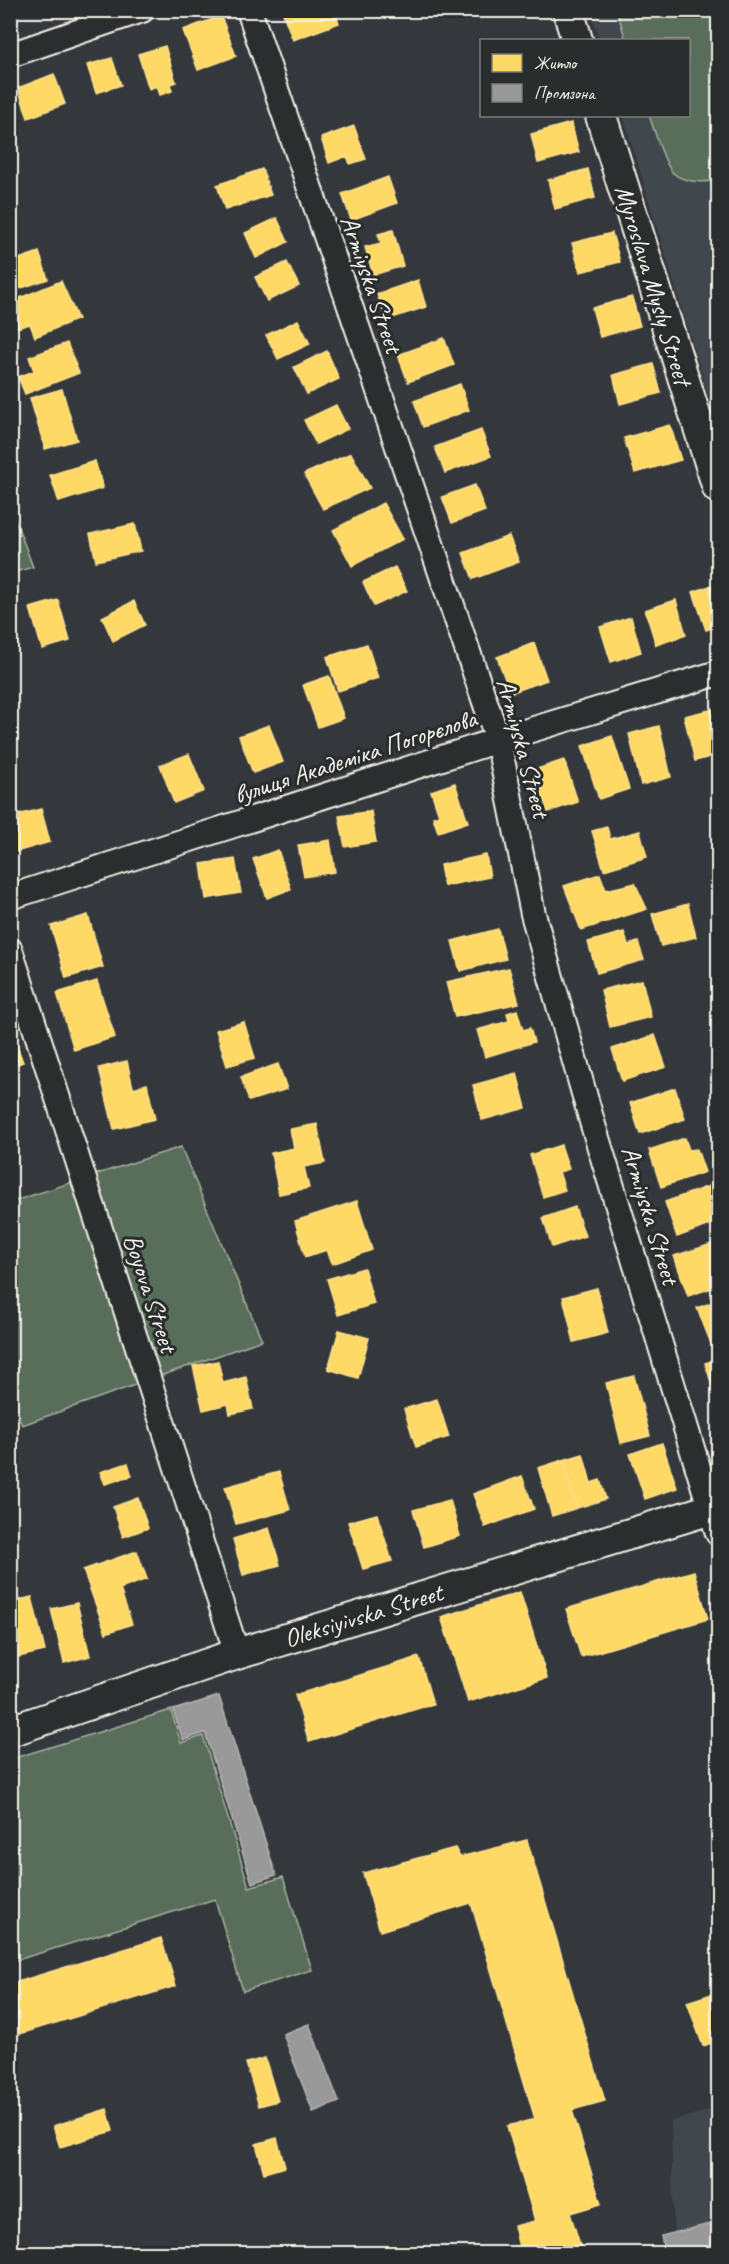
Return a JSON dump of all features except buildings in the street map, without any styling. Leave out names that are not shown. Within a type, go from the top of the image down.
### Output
[{"type":"street","points":[[10,55],[142,10]]},
{"type":"street","name":"Armiyska Street","points":[[249,10],[498,740],[533,914],[593,1125],[716,1516]]},
{"type":"street","points":[[568,10],[577,39]]},
{"type":"street","name":"Myroslava Mysly Street","points":[[601,117],[718,488]]},
{"type":"street","name":"вулиця Академіка Погорєлова","points":[[10,897],[498,740],[718,673]]},
{"type":"street","name":"Boyova Street","points":[[10,950],[237,1654]]},
{"type":"street","name":"Oleksiyivska Street","points":[[10,1731],[237,1654],[716,1516]]},
{"type":"shaded area","points":[[590,11],[718,11],[718,398],[710,401],[623,117],[690,117],[690,39],[600,39]]},
{"type":"shaded area","points":[[718,2108],[718,2253],[674,2253],[671,2121]]},
{"type":"green space","points":[[617,11],[718,11],[718,180],[695,181],[683,179],[673,173],[663,155],[649,117],[690,117],[690,39],[626,39]]},
{"type":"green space","points":[[10,506],[33,567],[11,573],[10,573]]},
{"type":"green space","points":[[181,1147],[262,1340],[22,1425],[11,1394],[11,1202]]},
{"type":"green space","points":[[171,1710],[181,1743],[203,1736],[249,1887],[283,1877],[312,1970],[243,1991],[215,1899],[11,1962],[11,1759]]}]
